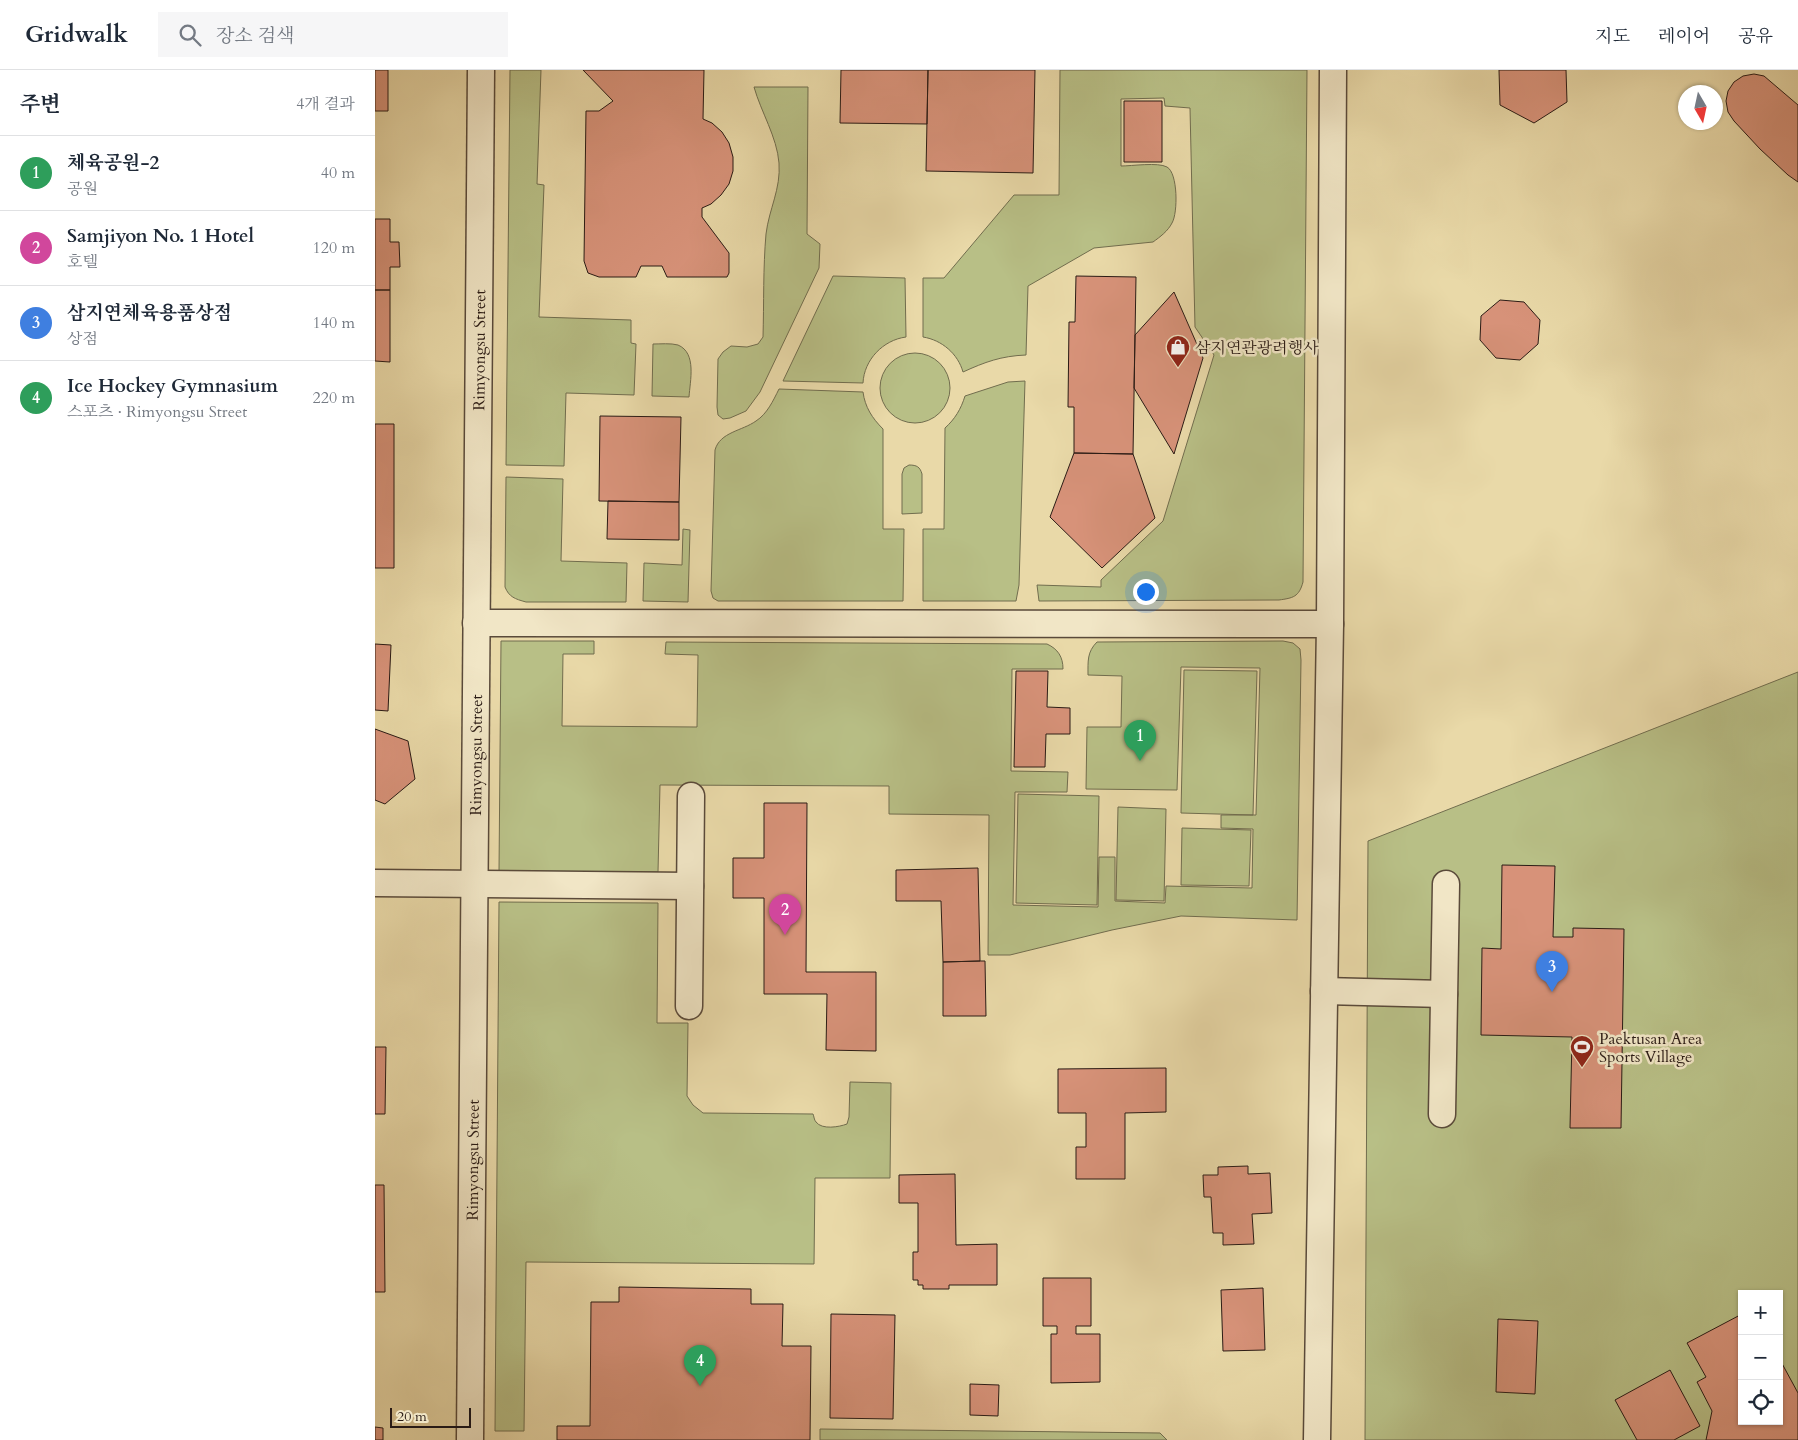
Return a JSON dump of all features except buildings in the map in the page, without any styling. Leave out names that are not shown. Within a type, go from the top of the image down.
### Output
[{"type":"street","name":"Rimyongsu Street","points":[[470,1440],[481,70]]},
{"type":"street","points":[[1317,1440],[1330,624],[1333,70]]},
{"type":"street","points":[[477,623],[1330,624]]},
{"type":"street","points":[[689,1006],[691,796]]},
{"type":"street","points":[[375,882],[690,886]]},
{"type":"street","points":[[1442,1114],[1446,884]]},
{"type":"street","points":[[1324,991],[1444,994]]},
{"type":"green space","points":[[510,70],[541,70],[537,184],[544,185],[539,317],[631,320],[631,343],[636,344],[634,395],[566,393],[564,466],[506,465]]},
{"type":"green space","points":[[1060,70],[1307,70],[1303,582],[1300,591],[1295,596],[1279,600],[1039,601],[1037,585],[1101,587],[1101,580],[1163,521],[1214,355],[1195,327],[1190,108],[1165,106],[1164,98],[1121,99],[1121,166],[1151,164],[1163,166],[1171,171],[1173,177],[1176,194],[1174,218],[1168,229],[1161,236],[1153,242],[1094,248],[1028,286],[1026,355],[993,360],[963,372],[961,365],[948,349],[937,341],[923,337],[923,278],[944,278],[1014,195],[1059,195]]},
{"type":"green space","points":[[754,87],[808,87],[807,234],[820,244],[819,268],[760,392],[746,411],[723,419],[718,415],[717,407],[718,359],[731,346],[747,347],[758,344],[763,337],[766,234],[777,190],[779,172],[778,153]]},
{"type":"green space","points":[[833,276],[905,278],[906,337],[890,342],[876,352],[867,367],[863,383],[783,381]]},
{"type":"green space","points":[[653,344],[678,345],[688,354],[691,368],[689,397],[652,396]]},
{"type":"green space","points":[[908,353],[922,353],[935,359],[944,368],[950,381],[950,395],[940,413],[922,423],[908,423],[895,417],[886,408],[880,395],[880,381],[886,368],[895,359]]},
{"type":"green space","points":[[1025,381],[1019,585],[1016,601],[923,601],[923,529],[944,529],[945,428],[957,414],[965,396],[1008,382]]},
{"type":"green space","points":[[779,389],[863,392],[865,403],[883,429],[883,529],[904,529],[903,601],[718,601],[713,598],[711,591],[715,450],[726,436],[760,418]]},
{"type":"green space","points":[[909,465],[918,467],[922,474],[922,513],[902,514],[902,474],[904,468]]},
{"type":"green space","points":[[506,477],[563,479],[561,561],[627,563],[626,602],[526,602],[516,599],[511,595],[505,587]]},
{"type":"green space","points":[[683,529],[690,530],[688,602],[643,601],[644,563],[682,565]]},
{"type":"green space","points":[[501,641],[594,641],[594,654],[563,654],[562,726],[697,727],[698,655],[665,654],[666,642],[1047,644],[1059,654],[1063,669],[1012,669],[1011,771],[1068,772],[1067,792],[1015,792],[1013,905],[1098,907],[1099,857],[1115,857],[1115,901],[1165,903],[1166,886],[1252,888],[1253,829],[1221,828],[1221,815],[1256,815],[1260,668],[1181,667],[1177,790],[1086,789],[1087,727],[1121,727],[1122,676],[1088,675],[1091,649],[1097,642],[1283,641],[1293,643],[1300,649],[1301,660],[1297,920],[1181,916],[1112,930],[1010,955],[988,955],[989,815],[889,814],[889,786],[660,785],[658,872],[499,871]]},
{"type":"green space","points":[[1184,670],[1257,671],[1253,815],[1181,813]]},
{"type":"green space","name":"Paektusan Area Sports Village","points":[[1798,672],[1798,1440],[1365,1440],[1368,841]]},
{"type":"green space","points":[[1018,794],[1099,796],[1097,905],[1016,903]]},
{"type":"green space","points":[[1118,807],[1166,809],[1164,901],[1116,900]]},
{"type":"green space","points":[[1182,828],[1251,830],[1249,886],[1181,885]]},
{"type":"green space","points":[[499,902],[658,903],[657,1023],[688,1023],[687,1096],[693,1105],[703,1113],[813,1114],[815,1121],[819,1125],[835,1127],[847,1124],[850,1082],[891,1083],[890,1178],[815,1178],[814,1264],[526,1262],[524,1431],[495,1431]]},
{"type":"green space","points":[[820,1429],[1160,1433],[1167,1440],[820,1440]]},
{"type":"place","name":"삼지연관광려행사","points":[[1178,368]]},
{"type":"place","name":"체육공원-2","points":[[1140,761]]},
{"type":"place","name":"Samjiyon No. 1 Hotel","points":[[785,935]]},
{"type":"place","name":"삼지연체육용품상점","points":[[1552,992]]},
{"type":"place","name":"Paektusan Area Sports Village","points":[[1582,1068]]},
{"type":"place","name":"Ice Hockey Gymnasium","points":[[700,1386]]}]
